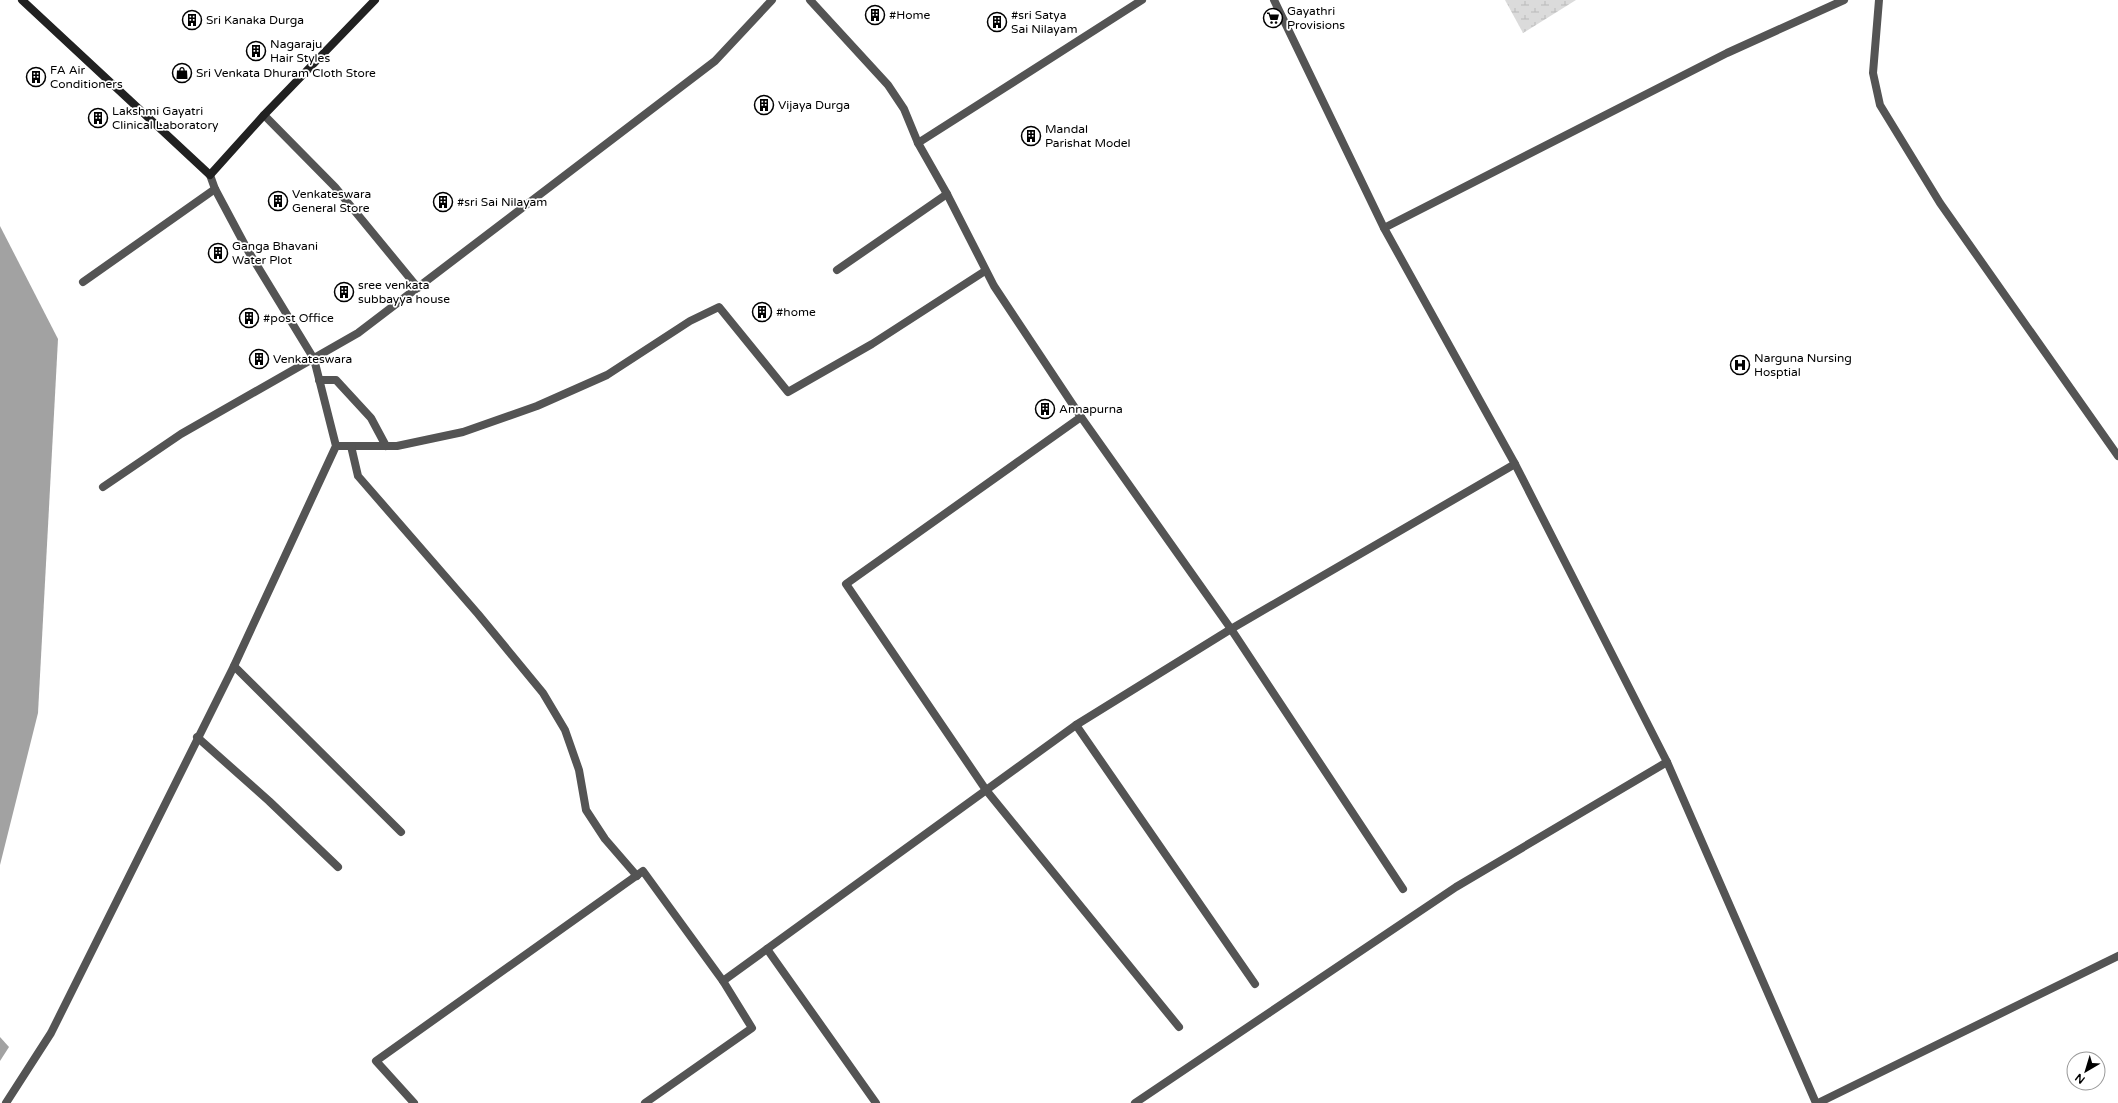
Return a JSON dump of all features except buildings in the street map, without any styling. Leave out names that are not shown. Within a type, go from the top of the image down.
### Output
[{"type":"main road","points":[[22,0],[210,175],[264,115],[375,0]]},
{"type":"street","points":[[103,487],[181,434],[358,333],[715,61],[772,0]]},
{"type":"street","points":[[810,0],[888,85],[904,110],[918,143],[947,194],[984,271],[1080,417],[1231,629],[1403,888]]},
{"type":"street","points":[[918,143],[1142,0]]},
{"type":"street","points":[[1274,0],[1384,228],[1515,464],[1667,762],[1817,1103],[2118,956]]},
{"type":"street","points":[[1384,228],[1728,53],[1844,0]]},
{"type":"street","points":[[1879,0],[1873,73],[1880,105],[1940,203],[2118,456]]},
{"type":"street","points":[[264,115],[335,187],[418,288]]},
{"type":"street","points":[[6,1103],[51,1033],[197,737],[234,666],[336,446],[314,359],[247,249],[215,189],[210,175]]},
{"type":"street","points":[[83,282],[215,189]]},
{"type":"street","points":[[837,270],[947,194]]},
{"type":"street","points":[[336,446],[397,446],[463,432],[537,406],[607,375],[690,321],[719,307],[788,392],[872,344],[984,271]]},
{"type":"street","points":[[319,380],[336,380],[371,418],[386,446]]},
{"type":"street","points":[[1080,417],[846,584],[986,790],[1179,1027]]},
{"type":"street","points":[[351,446],[358,476],[478,614],[543,693],[565,730],[579,770],[586,810],[604,839],[637,876]]},
{"type":"street","points":[[723,981],[1076,725],[1231,629],[1515,464]]},
{"type":"street","points":[[234,666],[401,832]]},
{"type":"street","points":[[1076,725],[1255,984]]},
{"type":"street","points":[[197,737],[269,801],[338,867]]},
{"type":"street","points":[[1135,1103],[1456,887],[1667,762]]},
{"type":"street","points":[[414,1103],[376,1061],[643,871],[723,981],[752,1028],[645,1103]]},
{"type":"street","points":[[767,949],[876,1103]]},
{"type":"green space","points":[[1505,0],[1576,0],[1523,33]]},
{"type":"shaded area","points":[[0,226],[58,339],[38,713],[0,865]]},
{"type":"shaded area","points":[[0,1037],[9,1047],[0,1061]]},
{"type":"place","name":"#Home","points":[[875,15]]},
{"type":"place","name":"Gayathri Provisions","points":[[1273,18]]},
{"type":"place","name":"Sri Kanaka Durga","points":[[192,20]]},
{"type":"place","name":"#sri Satya Sai Nilayam","points":[[997,22]]},
{"type":"place","name":"Nagaraju Hair Styles","points":[[256,51]]},
{"type":"place","name":"Sri Venkata Dhuram Cloth Store","points":[[182,73]]},
{"type":"place","name":"FA Air Conditioners","points":[[36,77]]},
{"type":"place","name":"Vijaya Durga","points":[[764,105]]},
{"type":"place","name":"Lakshmi Gayatri Clinical Laboratory","points":[[98,118]]},
{"type":"place","name":"Mandal Parishat Model","points":[[1031,136]]},
{"type":"place","name":"Venkateswara General Store","points":[[278,201]]},
{"type":"place","name":"#sri Sai Nilayam","points":[[443,202]]},
{"type":"place","name":"Ganga Bhavani Water Plot","points":[[218,253]]},
{"type":"place","name":"sree venkata subbayya house","points":[[344,292]]},
{"type":"place","name":"#home","points":[[762,312]]},
{"type":"place","name":"#post Office","points":[[249,318]]},
{"type":"place","name":"Venkateswara","points":[[259,359]]},
{"type":"place","name":"Narguna Nursing Hosptial","points":[[1740,365]]},
{"type":"place","name":"Annapurna","points":[[1045,409]]}]
